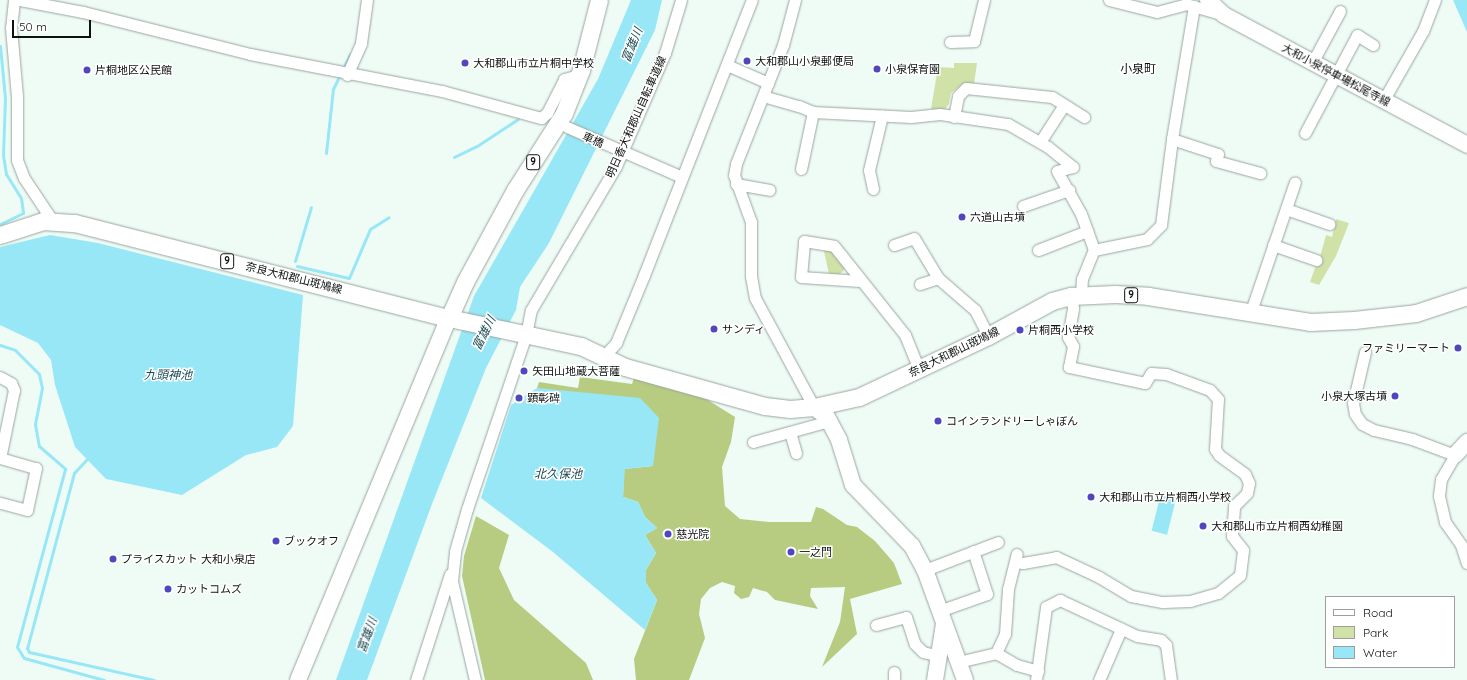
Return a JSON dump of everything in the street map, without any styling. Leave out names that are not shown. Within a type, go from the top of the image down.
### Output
[{"type":"main road","name":"9","points":[[451,319],[465,282],[515,190],[564,113],[579,75],[599,0]]},
{"type":"main road","name":"奈良大和郡山斑鳩線","points":[[0,236],[33,223],[52,220],[98,229],[451,319],[522,335],[581,346],[625,367],[765,406],[790,410],[814,407],[859,397],[988,336],[1052,301],[1076,296],[1148,296],[1250,314],[1310,322],[1354,320],[1416,313],[1467,296]]},
{"type":"street","points":[[14,0],[11,28],[17,96],[17,160],[24,178],[52,220]]},
{"type":"street","points":[[20,0],[83,12],[194,42],[343,74],[442,91],[541,118],[547,113],[564,79],[579,75]]},
{"type":"street","points":[[343,74],[361,43],[367,0]]},
{"type":"street","name":"明日香大和郡山自転車道線","points":[[452,568],[467,508],[531,310],[616,166],[620,152],[656,76],[681,0]]},
{"type":"street","points":[[604,356],[616,342],[752,0]]},
{"type":"street","points":[[795,0],[763,81],[763,96],[736,164],[736,184],[751,222],[751,276],[755,298],[814,407],[829,420],[839,440],[853,485],[912,546],[930,568],[945,613],[958,662],[965,680]]},
{"type":"street","points":[[950,42],[974,41],[984,0]]},
{"type":"street","points":[[1109,0],[1158,12],[1180,5],[1194,6],[1224,15]]},
{"type":"street","name":"大和小泉停車場松尾寺線","points":[[1208,0],[1224,15],[1467,145]]},
{"type":"street","points":[[1383,101],[1423,31],[1435,0]]},
{"type":"street","points":[[1094,250],[1147,239],[1155,233],[1163,218],[1172,139],[1194,6]]},
{"type":"street","points":[[1312,63],[1340,11]]},
{"type":"street","points":[[1305,133],[1357,35],[1373,45]]},
{"type":"street","points":[[727,65],[763,81]]},
{"type":"street","points":[[954,116],[958,96],[966,88],[1052,97],[1084,117]]},
{"type":"street","points":[[763,96],[800,106],[813,112],[832,111],[882,116],[940,114],[1008,124],[1040,142],[1074,167],[1057,171],[1069,190],[1094,250],[1076,296],[1068,337],[1073,346],[1069,367],[1145,383],[1151,373],[1166,374],[1210,390],[1218,399],[1215,449],[1219,455],[1245,474],[1249,483],[1247,493],[1234,506],[1232,536],[1243,550],[1244,555],[1240,575],[1218,593],[1190,601],[1163,602],[1131,596],[1099,576],[1056,557],[1023,563],[1016,558],[1008,589],[1004,634],[996,653]]},
{"type":"street","points":[[1040,142],[1064,105]]},
{"type":"street","points":[[801,169],[813,112]]},
{"type":"street","points":[[873,189],[869,170],[882,116]]},
{"type":"street","name":"車橋","points":[[566,127],[620,152],[682,177]]},
{"type":"street","points":[[1172,139],[1218,154],[1216,161],[1260,173]]},
{"type":"street","points":[[1250,314],[1295,182]]},
{"type":"street","points":[[736,184],[769,190]]},
{"type":"street","points":[[1023,206],[1069,190]]},
{"type":"street","points":[[1286,209],[1329,224]]},
{"type":"street","points":[[1038,250],[1087,231]]},
{"type":"street","points":[[894,245],[914,238],[938,278],[976,310],[988,336]]},
{"type":"street","points":[[860,281],[801,277],[804,241],[834,246],[860,281],[905,335],[919,369]]},
{"type":"street","points":[[1273,246],[1316,260]]},
{"type":"street","points":[[920,284],[938,278]]},
{"type":"street","points":[[298,680],[451,319]]},
{"type":"street","points":[[1365,352],[1353,403],[1355,414],[1362,424],[1455,455]]},
{"type":"street","points":[[0,377],[11,383],[14,390],[0,458],[36,468],[27,510],[0,503]]},
{"type":"street","points":[[753,442],[829,420]]},
{"type":"street","points":[[790,432],[796,453]]},
{"type":"street","points":[[1467,442],[1455,455],[1441,479],[1439,496],[1445,522],[1461,545],[1467,563]]},
{"type":"street","points":[[930,568],[998,542]]},
{"type":"street","points":[[945,613],[987,594],[973,551]]},
{"type":"street","points":[[417,680],[452,568]]},
{"type":"street","points":[[452,568],[452,581],[474,680]]},
{"type":"street","points":[[958,662],[996,653],[1037,676],[1046,607],[1060,600],[1121,629],[1147,639],[1161,640],[1166,645],[1171,680]]},
{"type":"street","points":[[935,680],[945,613]]},
{"type":"street","points":[[876,625],[906,617],[915,644],[923,652],[939,656]]},
{"type":"street","points":[[1099,680],[1121,629]]},
{"type":"green space","points":[[954,63],[977,63],[974,84],[964,83],[951,93],[949,104],[944,110],[931,109],[938,67],[954,68]]},
{"type":"green space","points":[[1336,219],[1349,223],[1336,256],[1319,285],[1310,282],[1317,262],[1321,263],[1323,258],[1320,257],[1326,235],[1332,237]]},
{"type":"green space","points":[[823,247],[834,252],[845,269],[840,274],[829,274]]},
{"type":"green space","points":[[580,377],[632,384],[634,378],[703,397],[735,417],[731,442],[722,467],[725,506],[740,519],[769,522],[811,522],[816,507],[823,509],[847,525],[857,527],[875,541],[894,563],[902,584],[850,599],[857,634],[822,667],[840,622],[845,587],[811,588],[810,596],[818,609],[775,600],[767,592],[753,588],[749,597],[741,599],[734,593],[735,586],[722,582],[710,588],[701,599],[699,614],[705,638],[689,680],[636,680],[634,659],[657,600],[646,583],[646,570],[656,553],[645,535],[657,528],[645,517],[638,502],[623,497],[624,469],[653,466],[537,388],[539,382],[578,388]]},
{"type":"green space","points":[[476,516],[509,535],[499,568],[514,600],[586,663],[593,680],[485,680],[462,576],[464,556]]},
{"type":"water","name":"富雄川","points":[[631,0],[662,0],[655,30],[549,243],[520,287],[516,310],[486,368],[432,504],[367,680],[336,680],[474,296],[598,79]]},
{"type":"water","points":[[1453,0],[1467,0],[1467,32]]},
{"type":"water","name":"九頭神池","points":[[50,235],[98,243],[303,295],[293,426],[277,447],[246,455],[182,495],[106,479],[75,447],[55,385],[51,360],[38,343],[0,325],[0,247]]},
{"type":"water","name":"北久保池","points":[[537,388],[640,398],[659,418],[653,466],[625,469],[623,497],[638,502],[645,517],[657,528],[645,535],[656,553],[646,570],[646,583],[657,600],[645,630],[553,552],[481,498],[511,405]]},
{"type":"water","points":[[1161,493],[1177,497],[1167,535],[1152,531]]},
{"type":"waterway","points":[[0,46],[5,98],[3,155],[6,174],[21,198],[23,213],[0,224]]},
{"type":"waterway","points":[[326,153],[333,89],[350,54]]},
{"type":"waterway","points":[[454,157],[477,146],[518,119]]},
{"type":"waterway","points":[[295,261],[311,207]]},
{"type":"waterway","points":[[297,266],[349,278],[370,229],[389,217]]},
{"type":"waterway","points":[[0,345],[15,350],[39,374],[42,388],[35,424],[39,446],[65,469],[17,647],[24,658],[104,680]]},
{"type":"waterway","points":[[87,459],[74,473],[27,648],[29,652],[154,680]]},
{"type":"place","name":"大和郡山小泉郵便局","points":[[747,61]]},
{"type":"place","name":"大和郡山市立片桐中学校","points":[[465,63]]},
{"type":"place","name":"小泉保育園","points":[[877,69]]},
{"type":"place","name":"片桐地区公民館","points":[[87,70]]},
{"type":"place","name":"六道山古墳","points":[[962,217]]},
{"type":"place","name":"サンディ","points":[[714,329]]},
{"type":"place","name":"片桐西小学校","points":[[1020,330]]},
{"type":"place","name":"ファミリーマート","points":[[1458,348]]},
{"type":"place","name":"矢田山地蔵大菩薩","points":[[524,371]]},
{"type":"place","name":"小泉大塚古墳","points":[[1395,396]]},
{"type":"place","name":"顕彰碑","points":[[519,398]]},
{"type":"place","name":"コインランドリーしゃぼん","points":[[938,421]]},
{"type":"place","name":"大和郡山市立片桐西小学校","points":[[1091,497]]},
{"type":"place","name":"大和郡山市立片桐西幼稚園","points":[[1203,526]]},
{"type":"place","name":"慈光院","points":[[668,534]]},
{"type":"place","name":"ブックオフ","points":[[276,541]]},
{"type":"place","name":"一之門","points":[[791,552]]},
{"type":"place","name":"プライスカット 大和小泉店","points":[[113,559]]},
{"type":"place","name":"カットコムズ","points":[[168,589]]},
{"type":"district","name":"小泉町","points":[[1138,69]]}]
